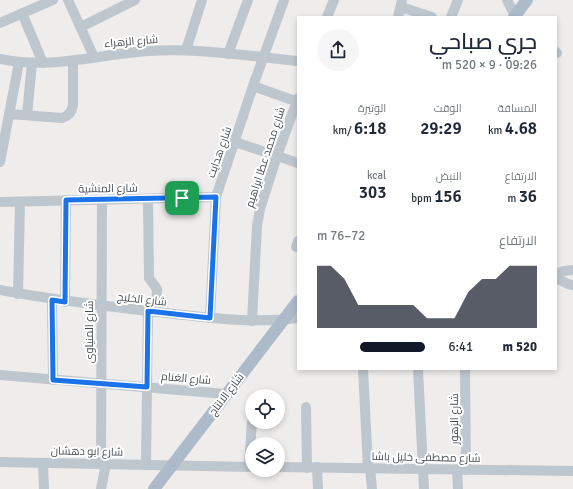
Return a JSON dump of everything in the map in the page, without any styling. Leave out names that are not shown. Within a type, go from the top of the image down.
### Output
[{"type":"main road","points":[[514,16],[527,0]]},
{"type":"main road","name":"شارع الانتاج","points":[[154,489],[297,302]]},
{"type":"street","points":[[0,23],[53,0]]},
{"type":"street","points":[[68,0],[94,57]]},
{"type":"street","points":[[81,26],[135,0]]},
{"type":"street","points":[[186,50],[202,0]]},
{"type":"street","points":[[228,54],[248,0]]},
{"type":"street","name":"شارع هدايت","points":[[210,318],[216,197],[253,86],[284,0]]},
{"type":"street","points":[[327,16],[334,0]]},
{"type":"street","points":[[451,16],[458,0]]},
{"type":"street","points":[[507,0],[514,16]]},
{"type":"street","points":[[400,8],[428,16]]},
{"type":"street","points":[[22,13],[43,63]]},
{"type":"street","name":"شارع الزهراء","points":[[0,59],[18,62],[43,63],[73,61],[143,51],[186,50],[297,61]]},
{"type":"street","points":[[9,114],[62,118],[70,114],[73,105],[73,61]]},
{"type":"street","points":[[0,162],[3,129],[9,114],[18,62]]},
{"type":"street","points":[[26,115],[32,63]]},
{"type":"street","points":[[253,86],[297,101]]},
{"type":"street","name":"شارع محمد عطا ابراهيم","points":[[252,321],[258,218],[277,156],[297,101]]},
{"type":"street","points":[[235,142],[297,163]]},
{"type":"street","name":"شارع المنشية","points":[[0,202],[216,197]]},
{"type":"street","points":[[146,465],[147,387],[152,312],[157,289],[150,278],[148,199]]},
{"type":"street","points":[[65,302],[66,200]]},
{"type":"street","name":"شارع المنياوى","points":[[101,489],[104,464],[101,384],[102,200]]},
{"type":"street","points":[[18,294],[20,202]]},
{"type":"street","points":[[557,274],[573,270]]},
{"type":"street","points":[[557,278],[573,285]]},
{"type":"street","name":"شارع الخليج","points":[[0,290],[65,302],[210,318],[252,321],[297,318]]},
{"type":"street","points":[[52,300],[53,380]]},
{"type":"street","points":[[363,370],[369,468],[372,489]]},
{"type":"street","points":[[418,370],[424,489]]},
{"type":"street","name":"شارع الزهور","points":[[458,489],[462,470],[465,370]]},
{"type":"street","name":"شارع الغنام","points":[[0,375],[226,394]]},
{"type":"street","points":[[306,407],[312,468],[318,489]]},
{"type":"street","name":"شارع ابو دهشان","points":[[0,462],[173,465]]},
{"type":"street","points":[[42,463],[44,489]]},
{"type":"street","points":[[173,465],[245,467]]},
{"type":"street","name":"شارع مصطفى خليل باشا","points":[[285,467],[573,471]]},
{"type":"route","points":[[216,197],[210,318],[148,311],[147,387],[53,380],[52,300],[65,302],[66,200],[182,198],[216,197]]}]
